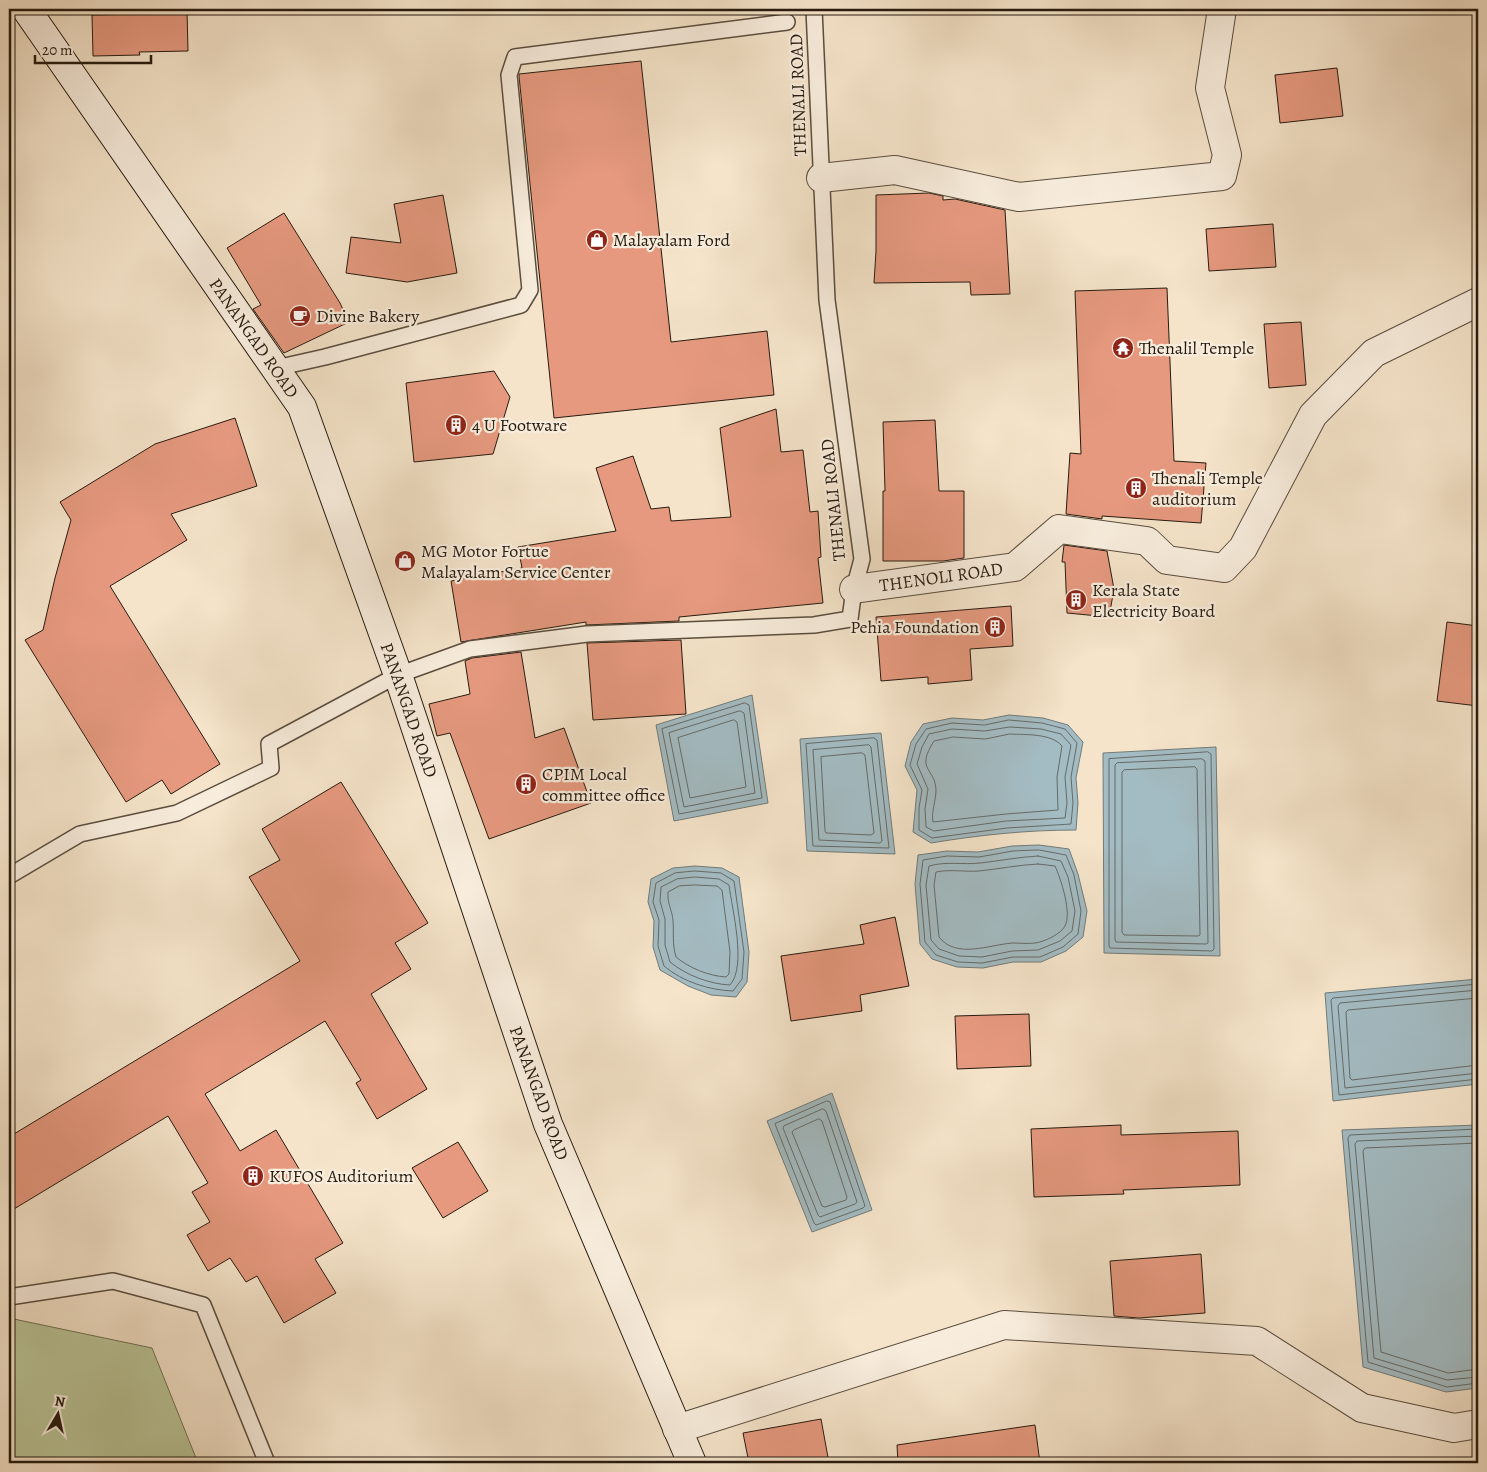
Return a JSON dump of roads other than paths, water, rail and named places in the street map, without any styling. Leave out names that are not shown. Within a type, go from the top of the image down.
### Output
[{"type":"street","name":"PANANGAD ROAD","points":[[26,9],[302,407],[398,675],[548,1124],[692,1463]]},
{"type":"street","points":[[821,178],[895,170],[1019,197],[1222,176],[1227,155],[1210,88],[1222,9]]},
{"type":"street","name":"THENOLI ROAD","points":[[854,589],[1015,567],[1059,530],[1147,541],[1167,560],[1224,568],[1243,548],[1313,414],[1374,353],[1478,302]]},
{"type":"street","points":[[677,1429],[1004,1325],[1257,1341],[1362,1408],[1454,1428],[1478,1424]]},
{"type":"lane","name":"THENALI ROAD","points":[[398,675],[470,649],[588,634],[814,625],[850,618],[854,589],[862,559],[827,300],[814,9]]},
{"type":"lane","points":[[276,368],[325,357],[520,305],[530,290],[509,75],[515,57],[788,22]]},
{"type":"lane","points":[[9,876],[80,834],[176,813],[271,768],[269,744],[398,675]]},
{"type":"lane","points":[[9,1297],[114,1281],[203,1305],[267,1463]]},
{"type":"water","points":[[752,695],[768,803],[674,821],[656,725]]},
{"type":"water","points":[[1009,715],[1043,718],[1068,725],[1083,742],[1076,778],[1078,803],[1076,830],[1003,834],[931,843],[913,832],[917,790],[905,766],[911,742],[923,724],[952,718],[983,720]]},
{"type":"water","points":[[881,733],[895,854],[807,851],[800,739]]},
{"type":"water","points":[[1216,747],[1220,956],[1104,953],[1103,753]]},
{"type":"water","points":[[1039,845],[1069,849],[1078,874],[1087,911],[1083,937],[1066,951],[1041,962],[1013,962],[983,968],[957,967],[932,959],[920,944],[915,884],[918,855],[947,851],[978,852],[1012,846]]},
{"type":"water","points":[[695,866],[722,868],[739,877],[749,952],[747,982],[736,997],[711,995],[688,986],[660,970],[653,947],[654,921],[648,902],[651,879],[673,868]]},
{"type":"water","points":[[1478,979],[1478,1084],[1333,1101],[1325,993]]},
{"type":"water","points":[[832,1093],[872,1210],[812,1232],[767,1121]]},
{"type":"water","points":[[1478,1125],[1478,1388],[1446,1392],[1363,1367],[1342,1130]]},
{"type":"place","name":"Malayalam Ford","points":[[597,240]]},
{"type":"place","name":"Divine Bakery","points":[[300,316]]},
{"type":"place","name":"Thenalil Temple","points":[[1123,348]]},
{"type":"place","name":"4 U Footware","points":[[456,425]]},
{"type":"place","name":"Thenali Temple auditorium","points":[[1136,488]]},
{"type":"place","name":"MG Motor Fortue Malayalam Service Center","points":[[405,561]]},
{"type":"place","name":"Kerala State Electricity Board","points":[[1076,600]]},
{"type":"place","name":"Pehia Foundation","points":[[995,627]]},
{"type":"place","name":"CPIM Local committee office","points":[[526,784]]},
{"type":"place","name":"KUFOS Auditorium","points":[[253,1176]]}]
